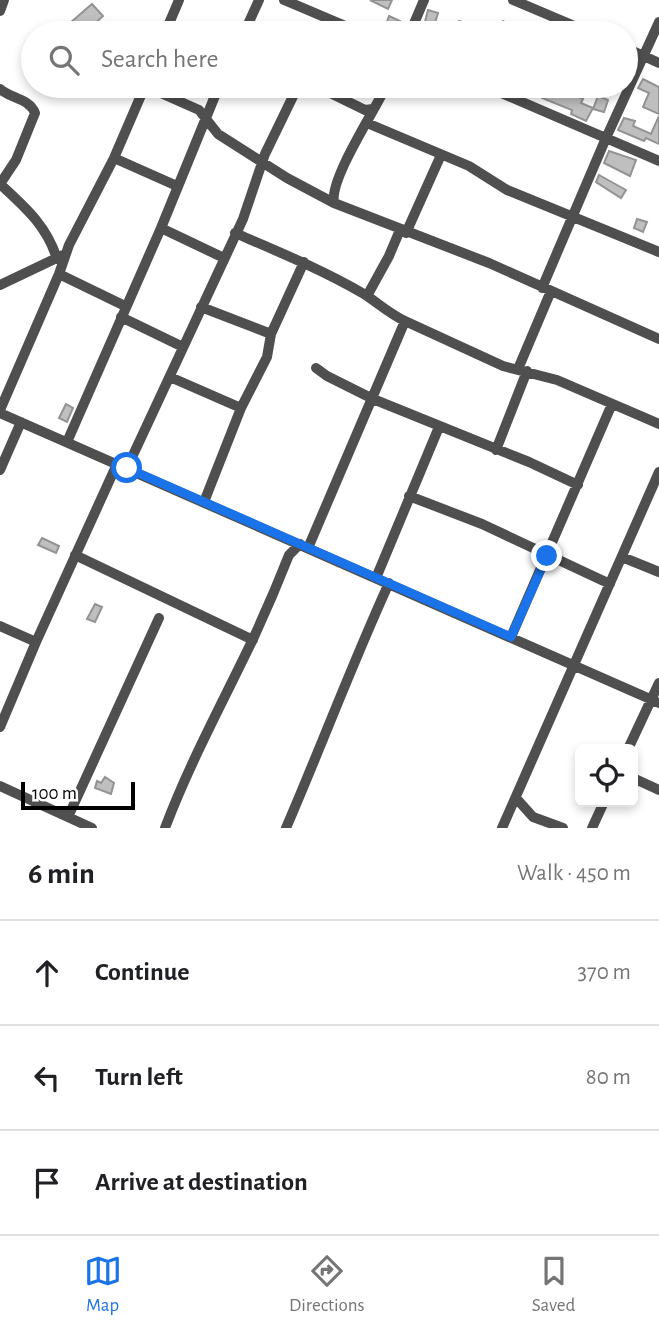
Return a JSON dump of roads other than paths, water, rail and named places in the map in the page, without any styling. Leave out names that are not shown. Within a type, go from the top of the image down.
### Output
[{"type":"street","points":[[0,11],[4,0]]},
{"type":"street","points":[[170,21],[179,0]]},
{"type":"street","points":[[249,21],[259,0]]},
{"type":"street","points":[[284,0],[333,21]]},
{"type":"street","points":[[415,21],[424,0]]},
{"type":"street","points":[[513,0],[563,21]]},
{"type":"street","points":[[638,72],[659,22]]},
{"type":"street","points":[[638,54],[659,63]]},
{"type":"street","points":[[0,89],[28,103],[35,113],[33,124],[16,160],[0,184],[42,225],[61,256]]},
{"type":"street","points":[[140,98],[114,158],[61,256],[59,274],[0,411],[655,701]]},
{"type":"street","points":[[172,98],[199,110],[218,134],[303,188],[403,231],[489,263],[659,339]]},
{"type":"street","points":[[67,442],[161,228],[214,98]]},
{"type":"street","points":[[0,727],[75,555],[170,377],[251,199],[270,142],[292,98]]},
{"type":"street","points":[[338,98],[441,155],[469,166],[507,190],[659,253]]},
{"type":"street","points":[[334,203],[333,194],[341,172],[379,98]]},
{"type":"street","points":[[513,98],[659,161]]},
{"type":"street","points":[[496,450],[546,290],[572,218],[625,98]]},
{"type":"street","points":[[367,296],[441,155]]},
{"type":"street","points":[[114,158],[177,186]]},
{"type":"street","points":[[161,228],[224,258]]},
{"type":"street","points":[[235,233],[304,262],[367,296],[405,321],[503,366],[557,380],[659,424]]},
{"type":"street","points":[[0,285],[61,256]]},
{"type":"street","points":[[204,502],[241,408],[268,357],[271,334],[304,262]]},
{"type":"street","points":[[59,274],[183,347]]},
{"type":"street","points":[[201,307],[271,334]]},
{"type":"street","points":[[165,828],[180,788],[253,640],[289,555],[304,546],[373,399],[405,321]]},
{"type":"street","points":[[316,368],[373,399],[578,485]]},
{"type":"street","points":[[170,377],[241,408]]},
{"type":"street","points":[[511,637],[612,404]]},
{"type":"street","points":[[0,470],[21,422]]},
{"type":"street","points":[[376,578],[439,427]]},
{"type":"street","points":[[502,828],[622,557],[655,494],[659,472]]},
{"type":"street","points":[[409,496],[482,524],[610,584]]},
{"type":"street","points":[[285,538],[289,555]]},
{"type":"street","points":[[75,555],[253,640]]},
{"type":"street","points":[[622,557],[659,572]]},
{"type":"street","points":[[286,828],[359,647],[389,583]]},
{"type":"street","points":[[68,817],[159,618]]},
{"type":"street","points":[[0,626],[36,642]]},
{"type":"street","points":[[631,744],[655,701],[659,683]]},
{"type":"street","points":[[638,780],[659,790]]},
{"type":"street","points":[[0,786],[92,828]]},
{"type":"street","points":[[516,798],[533,817],[563,828]]},
{"type":"street","points":[[592,828],[602,807]]}]
